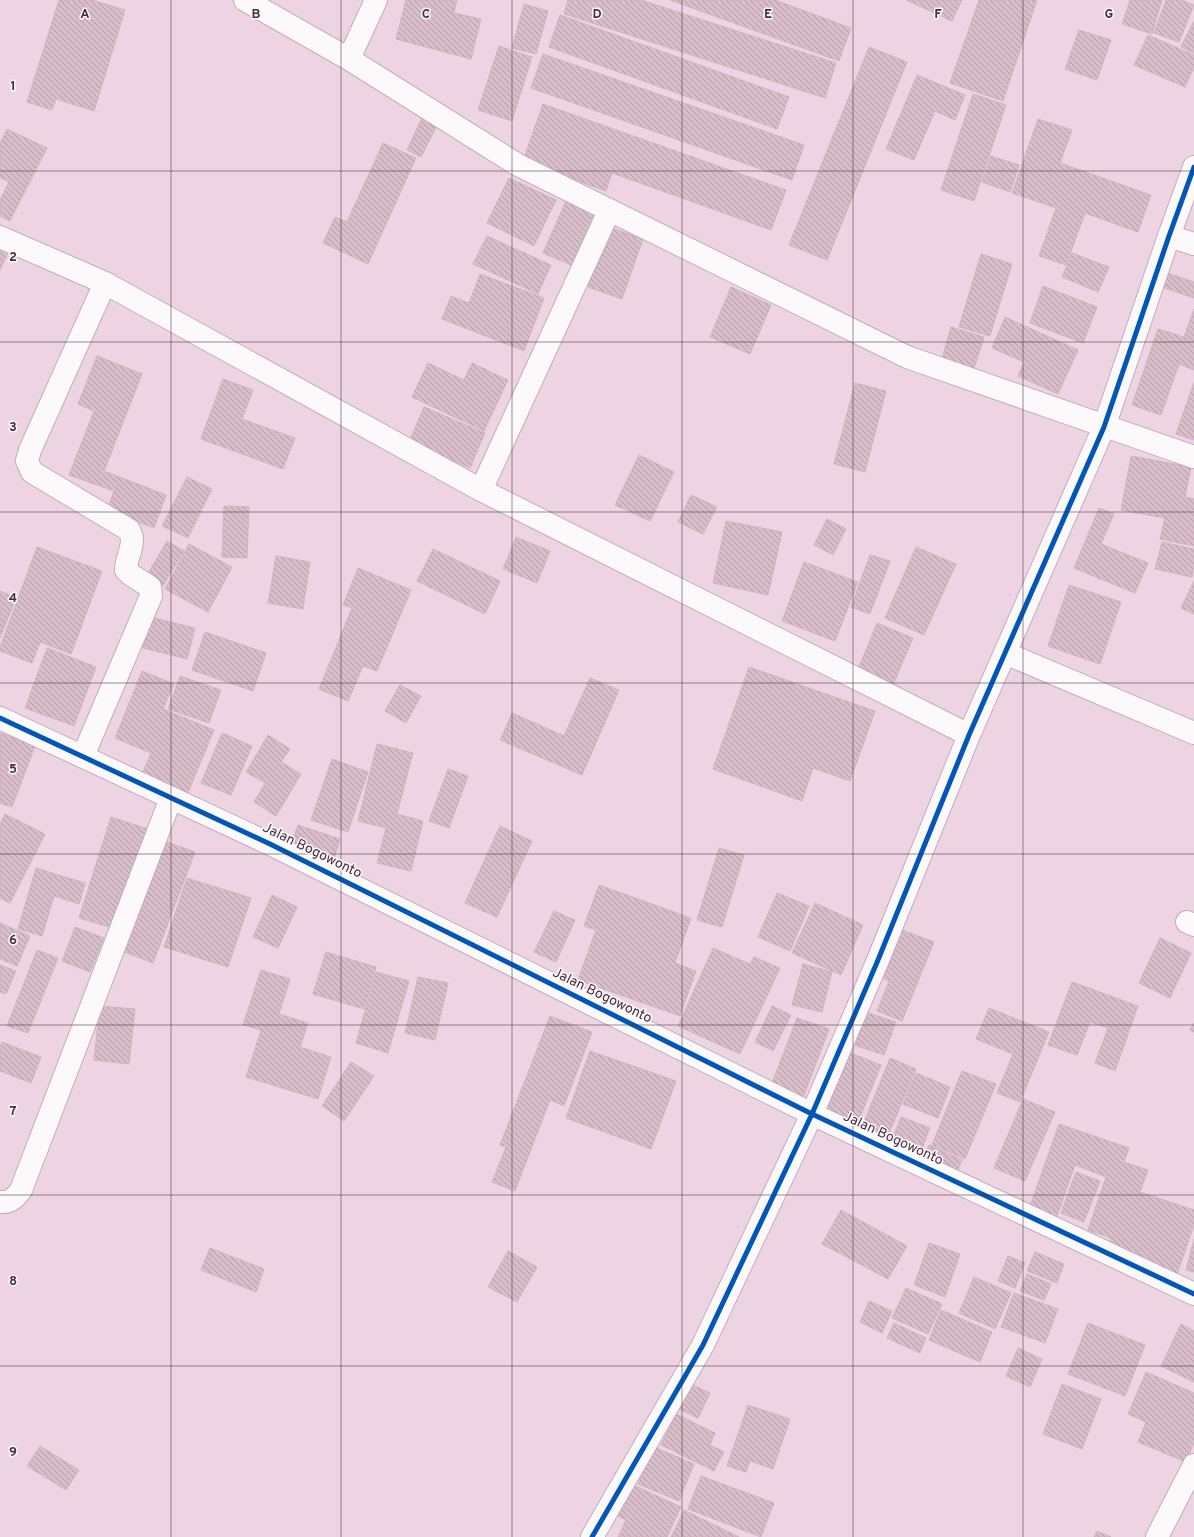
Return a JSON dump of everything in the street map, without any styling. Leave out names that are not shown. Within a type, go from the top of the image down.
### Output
[{"type":"street","points":[[245,0],[349,58],[518,165],[608,211],[907,357],[1104,427],[1194,457]]},
{"type":"street","points":[[349,58],[376,0]]},
{"type":"street","points":[[592,1537],[703,1345],[812,1114],[881,953],[969,735],[1104,427],[1169,236],[1194,168]]},
{"type":"street","points":[[481,490],[608,211]]},
{"type":"street","points":[[1169,236],[1194,244]]},
{"type":"street","points":[[0,237],[106,283],[481,490],[969,735]]},
{"type":"street","points":[[82,756],[151,596],[150,587],[126,570],[133,536],[129,530],[32,472],[27,461],[30,450],[106,283]]},
{"type":"street","points":[[1005,653],[1194,733]]},
{"type":"street","name":"Jalan Bogowonto","points":[[0,718],[277,847],[812,1114],[1194,1294]]},
{"type":"street","points":[[0,1202],[7,1203],[21,1190],[171,798]]},
{"type":"street","points":[[1157,1537],[1194,1465]]},
{"type":"building","points":[[59,0],[92,0],[125,10],[94,111],[56,99],[52,110],[27,102]]},
{"type":"building","points":[[406,0],[457,0],[454,13],[481,19],[471,59],[396,39]]},
{"type":"building","points":[[568,0],[641,0],[836,63],[825,98],[564,14]]},
{"type":"building","points":[[670,0],[775,0],[851,28],[839,61]]},
{"type":"building","points":[[906,0],[962,0],[952,21]]},
{"type":"building","points":[[979,0],[1037,0],[1003,101],[950,83]]},
{"type":"building","points":[[1130,0],[1162,0],[1152,34],[1122,24]]},
{"type":"building","points":[[1166,0],[1181,0],[1194,5],[1179,42],[1154,33]]},
{"type":"building","points":[[524,4],[548,11],[536,54],[512,48]]},
{"type":"building","points":[[560,15],[789,97],[777,129],[549,47]]},
{"type":"building","points":[[1194,21],[1194,53],[1181,47]]},
{"type":"building","points":[[1079,30],[1111,40],[1097,80],[1065,69]]},
{"type":"building","points":[[1148,35],[1194,55],[1194,67],[1185,87],[1134,65]]},
{"type":"building","points":[[499,46],[532,57],[512,121],[478,110]]},
{"type":"building","points":[[869,47],[907,62],[827,260],[789,245]]},
{"type":"building","points":[[543,54],[804,145],[792,180],[531,88]]},
{"type":"building","points":[[917,75],[965,95],[955,120],[935,111],[914,160],[886,149]]},
{"type":"building","points":[[973,94],[1006,105],[974,201],[941,190]]},
{"type":"building","points":[[543,104],[786,190],[771,230],[612,173],[606,191],[523,161]]},
{"type":"building","points":[[422,118],[437,125],[421,157],[407,150]]},
{"type":"building","points":[[1038,119],[1072,130],[1060,163],[1151,195],[1138,232],[1085,213],[1066,265],[1039,256],[1056,208],[1012,193]]},
{"type":"building","points":[[7,129],[47,148],[10,221],[0,216],[0,200],[9,182],[0,177],[0,143]]},
{"type":"building","points":[[383,143],[416,158],[368,264],[323,243],[335,217],[347,222]]},
{"type":"building","points":[[991,156],[1019,165],[1010,192],[982,182]]},
{"type":"building","points":[[509,178],[556,200],[534,246],[487,223]]},
{"type":"building","points":[[566,201],[594,213],[571,265],[543,253]]},
{"type":"building","points":[[609,227],[643,239],[622,299],[588,287]]},
{"type":"building","points":[[487,236],[551,265],[538,294],[473,264]]},
{"type":"building","points":[[0,249],[8,253],[0,270]]},
{"type":"building","points":[[1072,253],[1109,267],[1098,292],[1062,277]]},
{"type":"building","points":[[981,254],[1012,264],[990,336],[959,327]]},
{"type":"building","points":[[1167,273],[1194,282],[1194,298],[1162,287]]},
{"type":"building","points":[[480,274],[544,298],[524,351],[442,319],[451,296],[469,303]]},
{"type":"building","points":[[1043,286],[1097,307],[1083,343],[1030,323]]},
{"type":"building","points":[[731,287],[771,305],[750,354],[710,337]]},
{"type":"building","points":[[1194,309],[1194,370],[1179,364],[1161,415],[1132,405],[1158,329],[1184,337]]},
{"type":"building","points":[[1005,317],[1078,350],[1058,394],[1018,376],[1024,362],[992,348]]},
{"type":"building","points":[[951,327],[984,337],[972,375],[940,366]]},
{"type":"building","points":[[97,356],[142,374],[104,471],[166,495],[154,528],[107,510],[114,491],[69,475],[94,411],[78,404]]},
{"type":"building","points":[[428,363],[464,380],[472,363],[508,380],[484,431],[412,397]]},
{"type":"building","points":[[223,379],[253,390],[242,419],[295,438],[283,469],[201,439]]},
{"type":"building","points":[[1194,382],[1194,440],[1176,434]]},
{"type":"building","points":[[855,383],[886,391],[865,472],[834,464]]},
{"type":"building","points":[[424,407],[485,433],[470,468],[409,442]]},
{"type":"building","points":[[639,455],[674,472],[650,521],[615,505]]},
{"type":"building","points":[[1131,456],[1191,467],[1185,497],[1194,499],[1194,546],[1160,539],[1165,518],[1121,510]]},
{"type":"building","points":[[187,477],[212,489],[188,538],[162,526]]},
{"type":"building","points":[[691,495],[717,507],[703,534],[678,522]]},
{"type":"building","points":[[224,506],[249,507],[247,558],[222,557]]},
{"type":"building","points":[[1099,508],[1114,514],[1101,544],[1148,563],[1135,593],[1074,568]]},
{"type":"building","points":[[827,519],[846,529],[833,555],[814,545]]},
{"type":"building","points":[[726,521],[782,532],[768,595],[713,583]]},
{"type":"building","points":[[516,537],[550,551],[537,583],[503,569]]},
{"type":"building","points":[[167,541],[184,551],[163,586],[146,577]]},
{"type":"building","points":[[1162,542],[1194,549],[1194,567],[1192,577],[1155,569]]},
{"type":"building","points":[[189,544],[232,567],[208,612],[165,589]]},
{"type":"building","points":[[37,547],[102,571],[71,654],[40,642],[32,663],[0,651],[0,647]]},
{"type":"building","points":[[916,547],[956,564],[924,635],[885,618]]},
{"type":"building","points":[[433,549],[500,581],[485,614],[417,581]]},
{"type":"building","points":[[870,555],[890,561],[870,614],[851,607]]},
{"type":"building","points":[[276,556],[310,562],[303,609],[268,603]]},
{"type":"building","points":[[804,562],[858,582],[835,641],[782,621]]},
{"type":"building","points":[[358,568],[411,590],[377,671],[363,666],[348,701],[319,689],[352,608],[343,605]]},
{"type":"building","points":[[1194,581],[1194,614],[1181,608]]},
{"type":"building","points":[[1069,585],[1121,602],[1100,664],[1048,646]]},
{"type":"building","points":[[0,591],[16,598],[0,638]]},
{"type":"building","points":[[151,617],[195,628],[187,659],[143,648]]},
{"type":"building","points":[[877,623],[913,638],[892,687],[857,672]]},
{"type":"building","points":[[205,632],[266,653],[253,691],[192,670]]},
{"type":"building","points":[[47,648],[96,667],[74,726],[25,708]]},
{"type":"building","points":[[749,667],[875,711],[850,781],[813,768],[802,801],[713,769]]},
{"type":"building","points":[[142,671],[174,684],[163,709],[214,730],[187,795],[141,777],[151,753],[115,738]]},
{"type":"building","points":[[180,676],[221,690],[209,723],[168,709]]},
{"type":"building","points":[[590,678],[619,690],[582,775],[500,740],[512,713],[564,736]]},
{"type":"building","points":[[400,685],[421,696],[406,723],[385,711]]},
{"type":"building","points":[[0,733],[35,746],[12,807],[0,803]]},
{"type":"building","points":[[222,733],[252,746],[231,795],[201,783]]},
{"type":"building","points":[[268,735],[290,749],[281,762],[301,774],[276,816],[254,802],[265,783],[246,772]]},
{"type":"building","points":[[377,744],[413,753],[397,814],[423,821],[411,871],[377,863],[386,828],[358,821]]},
{"type":"building","points":[[332,759],[368,772],[348,832],[311,820]]},
{"type":"building","points":[[448,769],[468,776],[449,828],[429,821]]},
{"type":"building","points":[[5,814],[45,834],[10,903],[0,898],[0,825]]},
{"type":"building","points":[[111,817],[148,829],[116,929],[79,918]]},
{"type":"building","points":[[298,825],[340,839],[332,865],[289,850]]},
{"type":"building","points":[[500,826],[532,841],[497,917],[465,903]]},
{"type":"building","points":[[159,839],[195,852],[153,963],[117,949]]},
{"type":"building","points":[[719,848],[744,855],[722,927],[697,920]]},
{"type":"building","points":[[36,868],[85,883],[79,904],[54,896],[42,936],[18,929]]},
{"type":"building","points":[[187,878],[251,898],[228,967],[164,947]]},
{"type":"building","points":[[599,885],[691,918],[675,963],[696,971],[680,1016],[578,980],[596,930],[584,926]]},
{"type":"building","points":[[777,893],[809,906],[790,951],[758,937]]},
{"type":"building","points":[[272,895],[297,907],[278,948],[253,937]]},
{"type":"building","points":[[815,903],[863,925],[841,975],[792,953]]},
{"type":"building","points":[[554,911],[575,920],[556,962],[534,952]]},
{"type":"building","points":[[0,923],[30,936],[17,966],[0,959]]},
{"type":"building","points":[[75,927],[104,938],[90,972],[62,961]]},
{"type":"building","points":[[897,928],[934,942],[902,1021],[877,1011],[889,981],[877,976]]},
{"type":"building","points":[[1160,938],[1191,953],[1170,998],[1139,983]]},
{"type":"building","points":[[713,948],[750,964],[754,957],[780,968],[740,1054],[678,1026]]},
{"type":"building","points":[[37,950],[58,958],[28,1033],[7,1026]]},
{"type":"building","points":[[326,952],[376,967],[364,1009],[313,994]]},
{"type":"building","points":[[803,964],[832,972],[822,1012],[792,1005]]},
{"type":"building","points":[[0,965],[16,971],[6,994],[0,992]]},
{"type":"building","points":[[261,970],[290,979],[279,1014],[308,1023],[300,1047],[331,1057],[318,1099],[246,1077],[261,1030],[243,1025]]},
{"type":"building","points":[[376,972],[409,981],[388,1053],[356,1043]]},
{"type":"building","points":[[418,977],[448,983],[435,1040],[405,1033]]},
{"type":"building","points":[[1072,982],[1138,1006],[1115,1071],[1095,1063],[1108,1028],[1090,1022],[1077,1055],[1048,1045]]},
{"type":"building","points":[[100,1006],[135,1009],[129,1064],[94,1060]]},
{"type":"building","points":[[772,1006],[791,1015],[773,1051],[755,1042]]},
{"type":"building","points":[[989,1008],[1049,1032],[1020,1102],[997,1093],[1013,1054],[976,1039]]},
{"type":"building","points":[[860,1010],[896,1022],[884,1055],[848,1043]]},
{"type":"building","points":[[550,1016],[592,1032],[564,1106],[550,1100],[515,1191],[492,1182],[506,1147],[500,1145]]},
{"type":"building","points":[[797,1018],[829,1029],[803,1098],[771,1086]]},
{"type":"building","points":[[1194,1023],[1194,1032],[1190,1030]]},
{"type":"building","points":[[2,1042],[41,1057],[31,1083],[0,1071],[0,1047]]},
{"type":"building","points":[[843,1050],[881,1065],[857,1125],[820,1110]]},
{"type":"building","points":[[590,1051],[676,1081],[651,1149],[566,1118]]},
{"type":"building","points":[[890,1058],[916,1069],[887,1138],[862,1127]]},
{"type":"building","points":[[351,1062],[374,1076],[344,1121],[322,1106]]},
{"type":"building","points":[[962,1071],[996,1084],[965,1159],[932,1145]]},
{"type":"building","points":[[916,1073],[950,1087],[938,1118],[903,1104]]},
{"type":"building","points":[[1023,1099],[1055,1112],[1025,1181],[994,1168]]},
{"type":"building","points":[[901,1117],[930,1128],[918,1158],[889,1146]]},
{"type":"building","points":[[1059,1124],[1129,1148],[1124,1162],[1148,1170],[1140,1192],[1194,1210],[1194,1225],[1176,1277],[1106,1253],[1111,1238],[1088,1230],[1106,1177],[1075,1165],[1055,1222],[1028,1212]]},
{"type":"building","points":[[929,1145],[962,1160],[954,1179],[921,1164]]},
{"type":"building","points":[[1076,1172],[1100,1181],[1084,1222],[1061,1213]]},
{"type":"building","points":[[841,1210],[907,1246],[888,1279],[822,1244]]},
{"type":"building","points":[[1194,1239],[1194,1272],[1186,1270]]},
{"type":"building","points":[[929,1243],[960,1254],[945,1297],[914,1285]]},
{"type":"building","points":[[210,1248],[264,1269],[256,1292],[201,1270]]},
{"type":"building","points":[[508,1251],[537,1267],[517,1302],[488,1287]]},
{"type":"building","points":[[1035,1252],[1064,1264],[1057,1283],[1027,1271]]},
{"type":"building","points":[[1008,1256],[1025,1263],[1015,1288],[998,1281]]},
{"type":"building","points":[[1027,1274],[1051,1284],[1044,1300],[1020,1291]]},
{"type":"building","points":[[974,1277],[1011,1293],[995,1329],[959,1313]]},
{"type":"building","points":[[906,1288],[942,1304],[928,1334],[892,1318]]},
{"type":"building","points":[[1014,1293],[1058,1309],[1045,1343],[1001,1327]]},
{"type":"building","points":[[869,1301],[892,1311],[882,1333],[860,1322]]},
{"type":"building","points":[[941,1310],[992,1332],[980,1362],[929,1340]]},
{"type":"building","points":[[894,1323],[926,1338],[920,1353],[887,1338]]},
{"type":"building","points":[[1088,1323],[1145,1345],[1125,1396],[1068,1374]]},
{"type":"building","points":[[1181,1324],[1194,1331],[1194,1382],[1161,1366]]},
{"type":"building","points":[[1018,1348],[1042,1359],[1030,1387],[1006,1376]]},
{"type":"building","points":[[1146,1372],[1194,1393],[1194,1442],[1186,1462],[1138,1442],[1146,1422],[1128,1414]]},
{"type":"building","points":[[689,1383],[710,1393],[698,1418],[677,1408]]},
{"type":"building","points":[[1062,1384],[1101,1399],[1082,1449],[1043,1434]]},
{"type":"building","points":[[748,1405],[790,1419],[773,1469],[750,1461],[746,1472],[727,1466]]},
{"type":"building","points":[[676,1414],[715,1433],[710,1445],[724,1452],[714,1471],[661,1445]]},
{"type":"building","points":[[40,1446],[79,1470],[66,1490],[27,1466]]},
{"type":"building","points":[[654,1447],[694,1464],[679,1501],[638,1484]]},
{"type":"building","points":[[701,1476],[774,1503],[761,1537],[688,1509]]},
{"type":"building","points":[[627,1482],[681,1507],[667,1537],[618,1537],[626,1520],[612,1513]]},
{"type":"building","points":[[684,1510],[739,1537],[671,1537]]},
{"type":"building","points":[[1097,1531],[1111,1537],[1094,1537]]},
{"type":"cycle path","points":[[592,1537],[703,1345],[812,1114],[878,960],[969,735],[1104,427],[1194,167]]},
{"type":"cycle path","points":[[0,718],[270,844],[812,1114],[1194,1294]]}]
